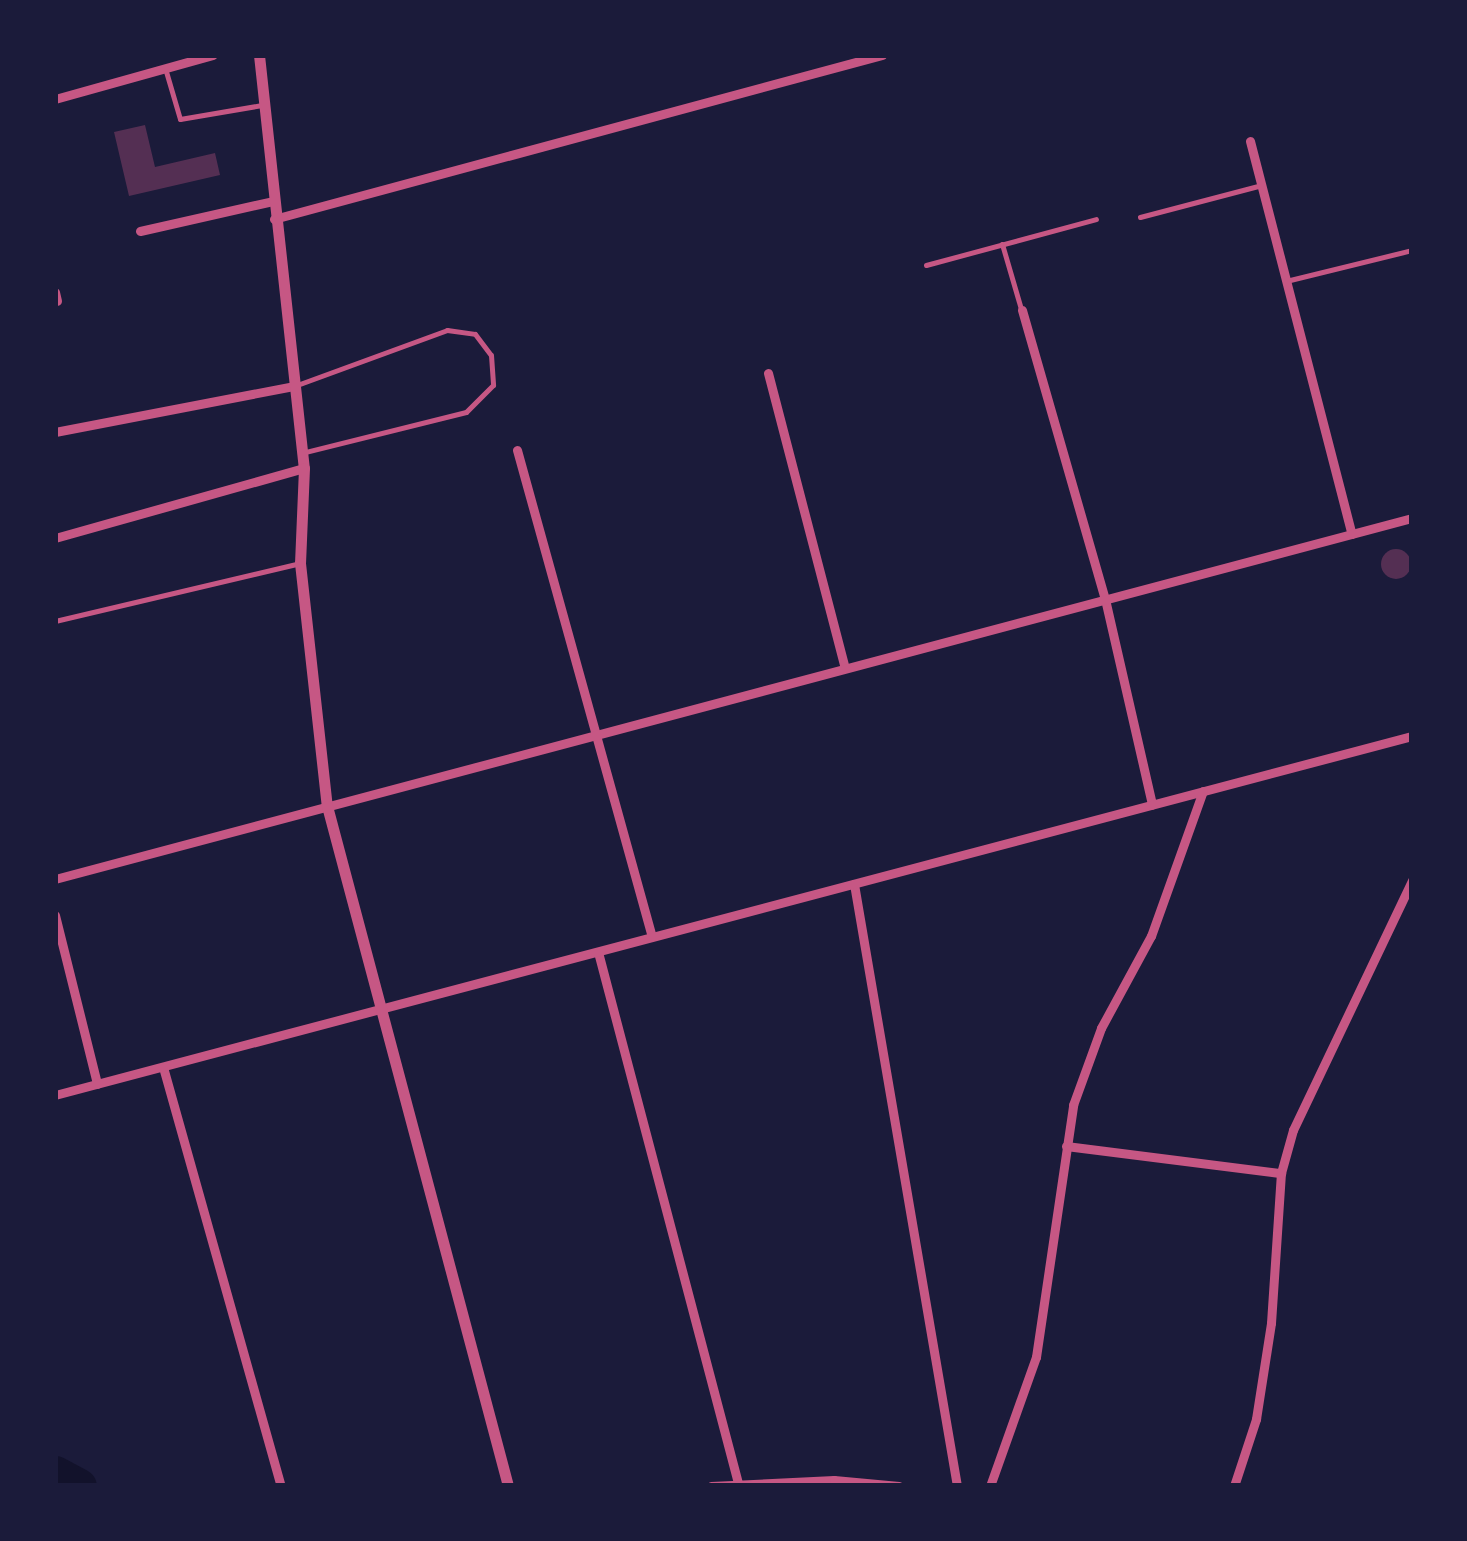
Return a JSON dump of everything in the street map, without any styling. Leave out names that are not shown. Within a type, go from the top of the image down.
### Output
[{"type":"street","points":[[55,99],[213,55]]},
{"type":"street","points":[[259,55],[304,468],[300,563],[327,806],[377,1010],[508,1486]]},
{"type":"street","points":[[274,218],[882,55]]},
{"type":"street","points":[[1250,141],[1290,280],[1352,534]]},
{"type":"street","points":[[140,231],[273,202]]},
{"type":"street","points":[[1022,310],[1105,600],[1152,805]]},
{"type":"street","points":[[768,373],[845,668]]},
{"type":"street","points":[[55,432],[294,386]]},
{"type":"street","points":[[517,450],[652,938]]},
{"type":"street","points":[[55,538],[304,468]]},
{"type":"street","points":[[55,878],[1412,518]]},
{"type":"street","points":[[55,1096],[1412,736]]},
{"type":"street","points":[[990,1486],[1036,1357],[1066,1146],[1101,1028],[1151,936],[1204,791]]},
{"type":"street","points":[[1234,1486],[1256,1419],[1271,1324],[1281,1172],[1293,1130],[1412,880]]},
{"type":"street","points":[[854,884],[956,1486]]},
{"type":"street","points":[[55,915],[98,1084]]},
{"type":"street","points":[[598,952],[738,1483]]},
{"type":"street","points":[[164,1067],[281,1486]]},
{"type":"street","points":[[1066,1146],[1281,1172]]},
{"type":"street","points":[[711,1486],[900,1486]]},
{"type":"lane","points":[[165,68],[180,120],[264,105]]},
{"type":"lane","points":[[1140,217],[1262,185]]},
{"type":"lane","points":[[926,264],[1096,220]]},
{"type":"lane","points":[[1002,244],[1022,310]]},
{"type":"lane","points":[[1290,280],[1412,250]]},
{"type":"lane","points":[[294,386],[447,330],[475,334],[492,355],[493,385],[466,412],[302,453]]},
{"type":"lane","points":[[55,621],[300,563]]},
{"type":"building","points":[[145,125],[155,167],[215,153],[220,175],[129,196],[114,132]]},
{"type":"building","points":[[1396,549],[1406,554],[1411,564],[1406,574],[1396,579],[1386,574],[1381,564],[1386,554]]},
{"type":"waterway","points":[[55,1473],[79,1486]]}]
